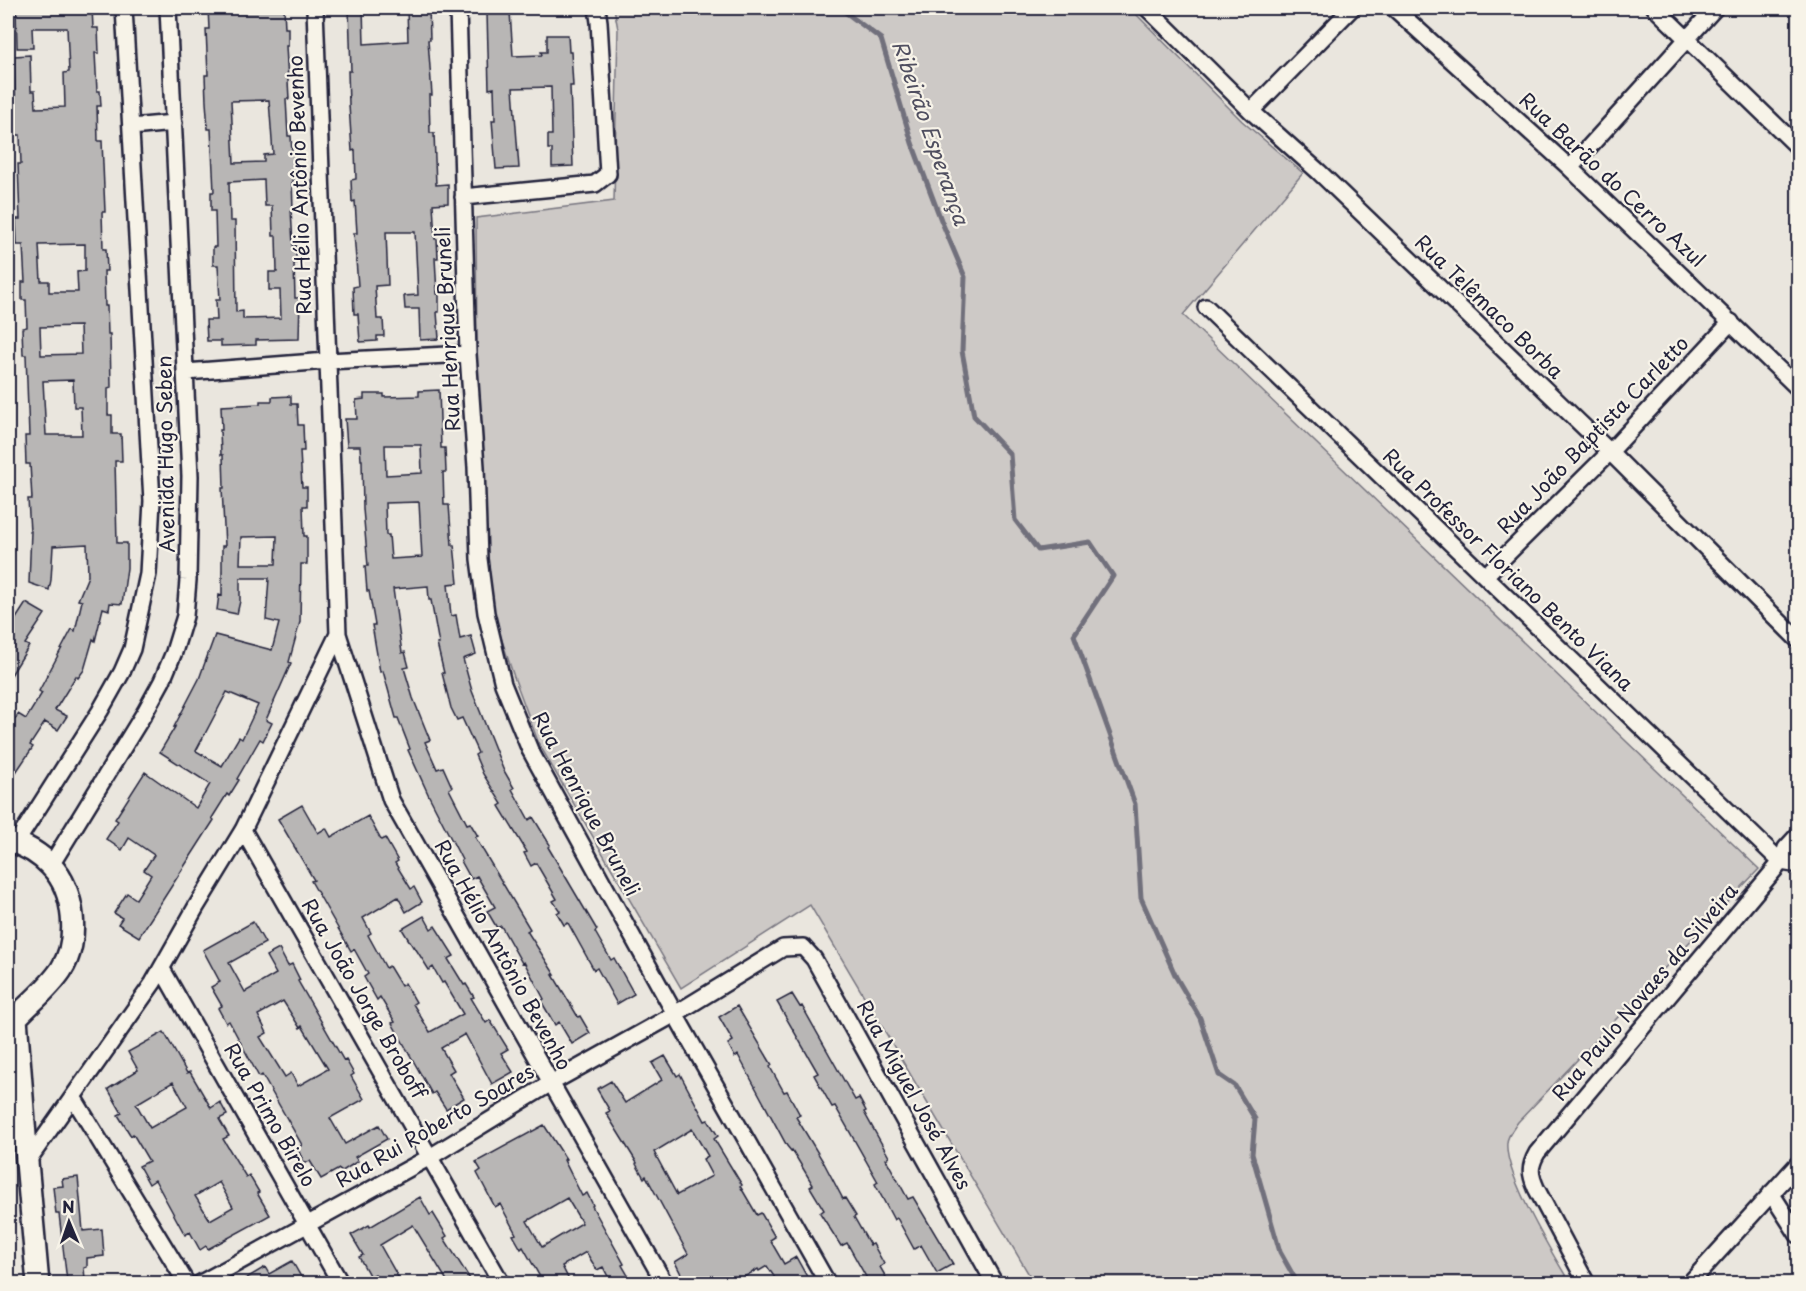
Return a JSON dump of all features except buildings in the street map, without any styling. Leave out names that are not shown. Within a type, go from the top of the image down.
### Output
[{"type":"street","name":"Avenida Hugo Seben","points":[[12,842],[100,711],[122,672],[132,649],[148,574],[152,501],[124,8]]},
{"type":"street","name":"Avenida Hugo Seben","points":[[51,865],[156,691],[174,652],[185,616],[190,476],[168,8]]},
{"type":"street","name":"Rua Hélio Antônio Bevenho","points":[[315,8],[338,634],[392,800],[665,1284]]},
{"type":"street","name":"Rua Henrique Bruneli","points":[[458,8],[468,354],[476,467],[479,559],[486,613],[502,684],[530,750],[675,1014],[828,1284]]},
{"type":"street","points":[[463,197],[595,184],[608,174],[597,8]]},
{"type":"street","name":"Rua Telêmaco Borba","points":[[1147,8],[1251,111],[1319,172],[1610,452],[1798,640]]},
{"type":"street","points":[[1251,111],[1352,8]]},
{"type":"street","name":"Rua Barão do Cerro Azul","points":[[1394,8],[1570,168],[1798,387]]},
{"type":"street","points":[[1655,8],[1798,147]]},
{"type":"street","points":[[1570,168],[1715,8]]},
{"type":"street","points":[[131,127],[174,123]]},
{"type":"street","name":"Rua Professor Floriano Bento Viana","points":[[1206,308],[1781,862]]},
{"type":"street","name":"Rua João Baptista Carletto","points":[[1485,576],[1610,452],[1731,321]]},
{"type":"street","points":[[186,372],[327,361],[468,354]]},
{"type":"street","points":[[27,1162],[162,969],[243,830],[338,634]]},
{"type":"street","name":"Rua João Jorge Broboff","points":[[243,830],[502,1284]]},
{"type":"street","name":"Rua Paulo Novaes da Silveira","points":[[1587,1284],[1536,1188],[1531,1176],[1531,1164],[1537,1153],[1781,862],[1786,848],[1798,835]]},
{"type":"street","points":[[12,842],[34,851],[51,865],[59,876],[69,901],[73,929],[70,948],[61,969],[16,1018],[38,1284]]},
{"type":"street","points":[[1781,862],[1793,864],[1798,862]]},
{"type":"street","name":"Rua Miguel José Alves","points":[[783,948],[803,946],[814,959],[995,1284]]},
{"type":"street","name":"Rua Rui Roberto Soares","points":[[199,1284],[430,1156],[551,1083],[675,1014],[783,948]]},
{"type":"street","name":"Rua Primo Birelo","points":[[162,969],[341,1284]]},
{"type":"street","points":[[73,1097],[187,1284]]},
{"type":"street","points":[[1689,1284],[1798,1164]]},
{"type":"street","points":[[1771,1193],[1798,1235]]},
{"type":"shaded area","points":[[614,8],[1130,8],[1242,121],[1303,173],[1183,315],[1759,869],[1518,1122],[1508,1138],[1508,1156],[1521,1193],[1570,1283],[1034,1283],[810,905],[681,988],[539,744],[492,610],[487,559],[477,360],[476,218],[614,201],[618,29]]},
{"type":"waterway","name":"Ribeirão Esperança","points":[[840,8],[881,39],[912,143],[965,277],[962,351],[974,416],[1010,454],[1015,520],[1038,550],[1090,542],[1113,576],[1074,635],[1135,804],[1141,898],[1176,977],[1200,1018],[1219,1075],[1235,1086],[1255,1119],[1252,1154],[1280,1252],[1298,1284]]}]
